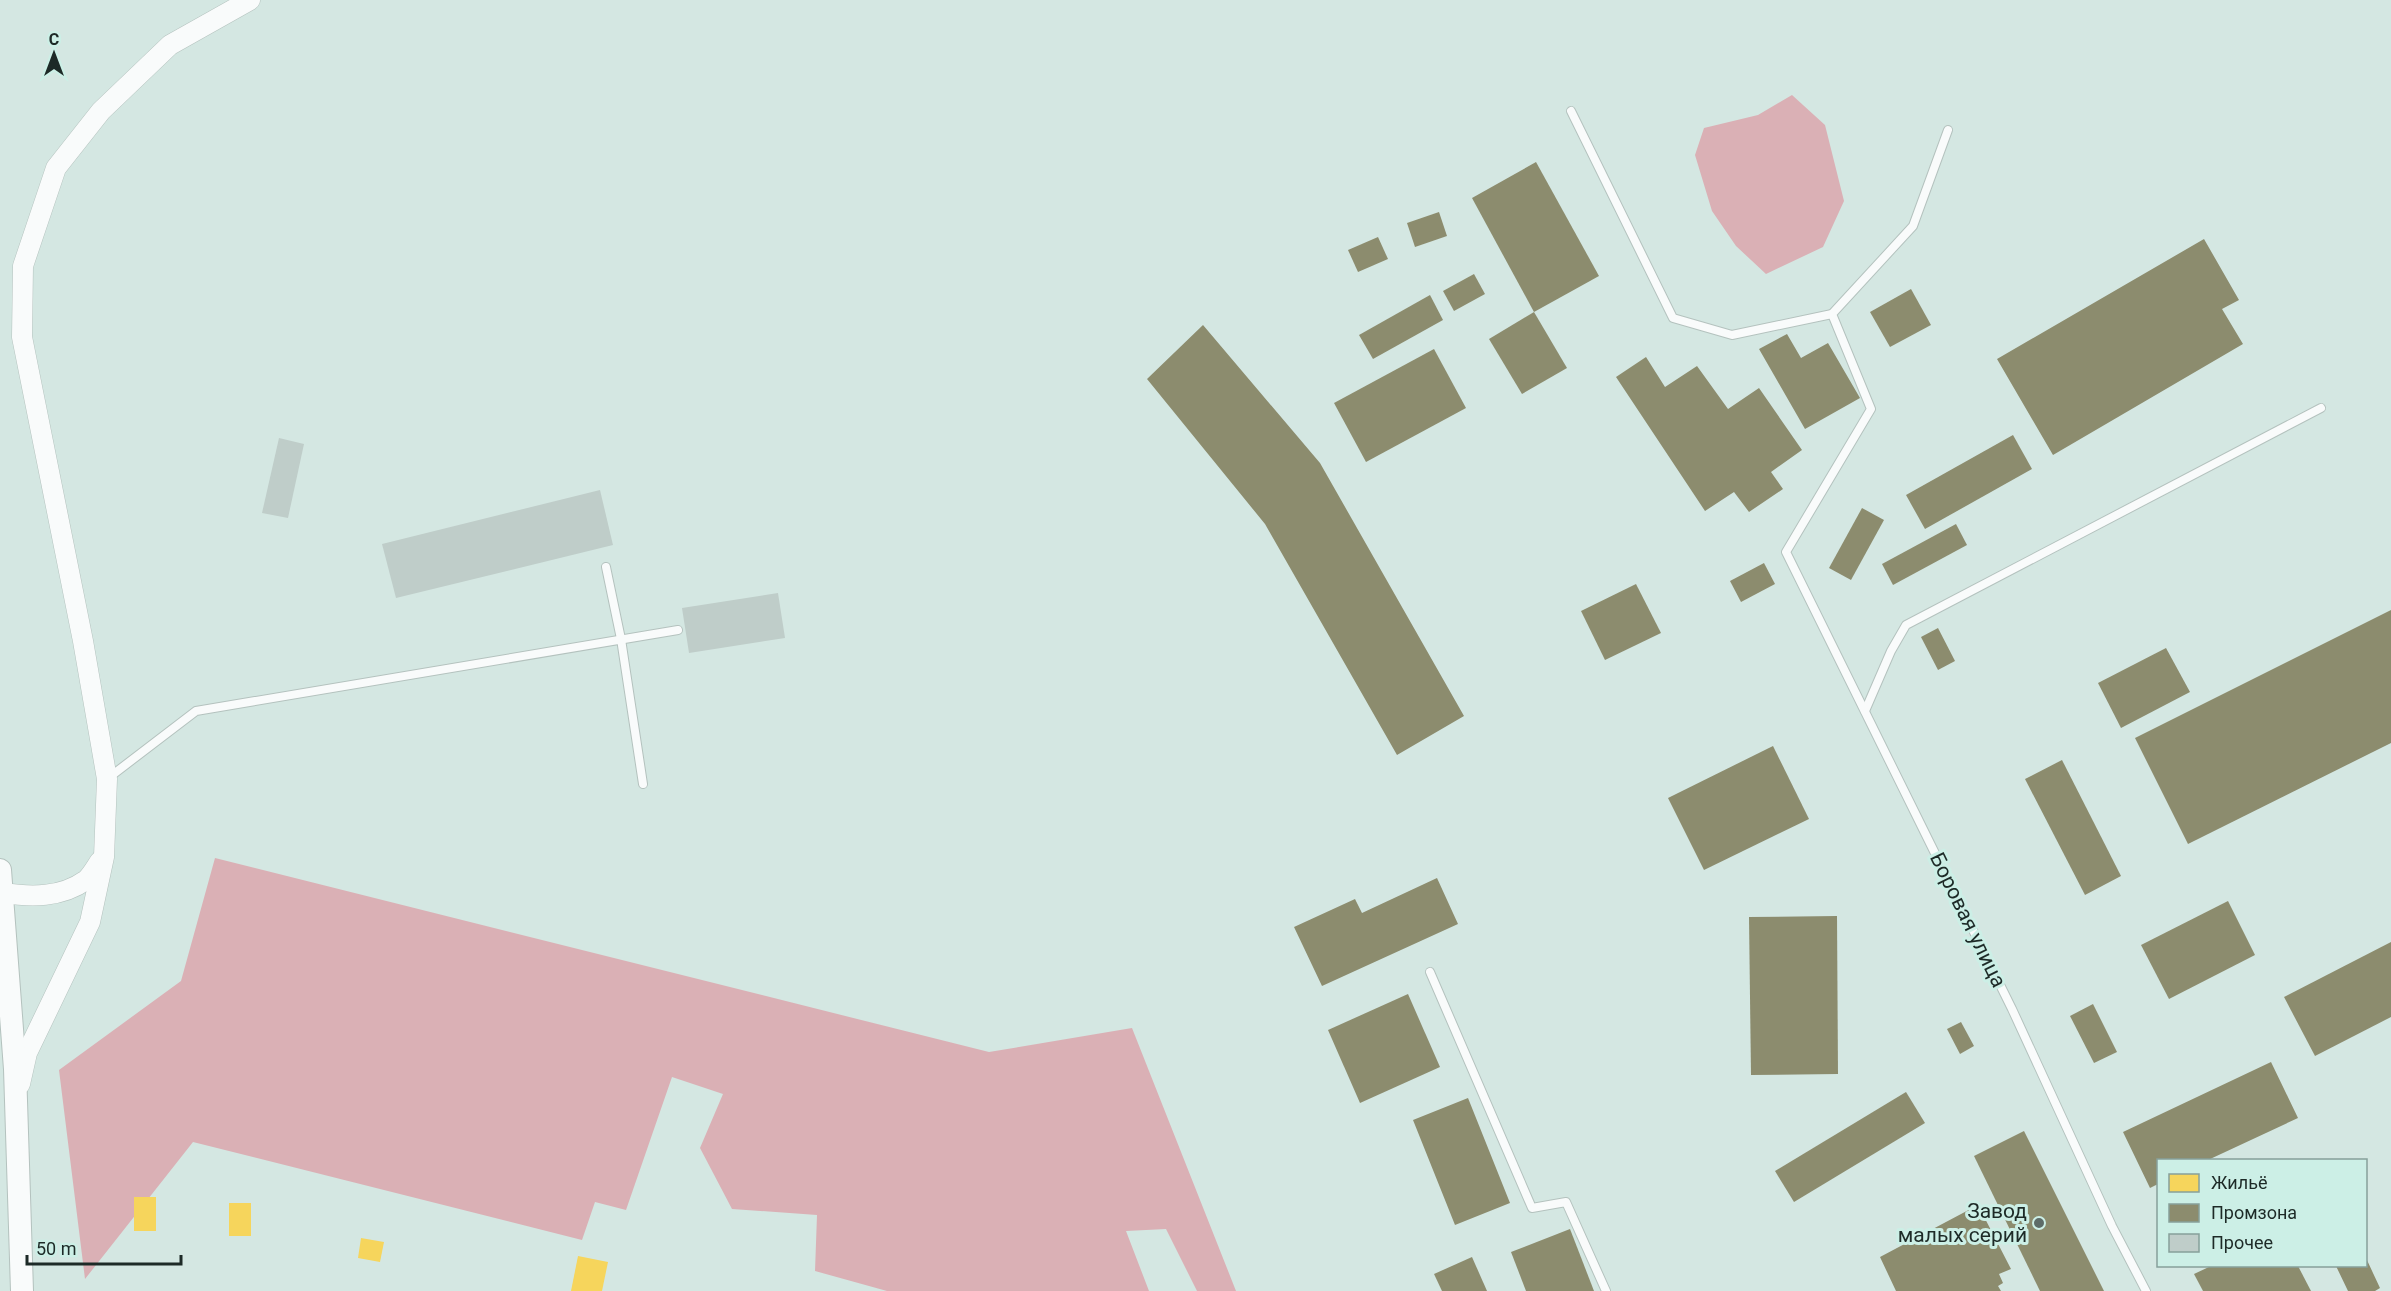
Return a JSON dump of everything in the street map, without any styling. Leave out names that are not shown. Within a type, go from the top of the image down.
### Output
[{"type":"main road","points":[[0,870],[16,1104],[22,1291]]},
{"type":"street","points":[[16,1104],[27,1053],[90,921],[104,857],[107,779],[83,641],[22,337],[23,266],[56,168],[102,111],[170,45],[250,0]]},
{"type":"street","points":[[3,893],[30,897],[59,893],[87,880],[104,857]]},
{"type":"lane","points":[[1571,111],[1673,318],[1732,335],[1832,314],[1913,226],[1948,130]]},
{"type":"lane","name":"Боровая улица","points":[[1832,314],[1871,409],[1786,552],[2012,1009],[2112,1226],[2146,1291]]},
{"type":"lane","points":[[1865,711],[1891,651],[1906,625],[2321,408]]},
{"type":"lane","points":[[606,567],[621,639],[643,784]]},
{"type":"lane","points":[[107,779],[196,711],[678,630]]},
{"type":"lane","points":[[1430,972],[1532,1208],[1566,1202],[1606,1291]]},
{"type":"shaded area","points":[[1792,95],[1825,125],[1844,201],[1823,247],[1766,274],[1736,246],[1712,211],[1695,155],[1704,128],[1758,115]]},
{"type":"shaded area","points":[[215,858],[989,1052],[1132,1028],[1236,1291],[1197,1291],[1166,1229],[1126,1231],[1149,1291],[887,1291],[815,1271],[817,1215],[732,1209],[700,1148],[723,1094],[672,1077],[626,1210],[595,1202],[582,1240],[193,1142],[85,1279],[59,1070],[181,981]]},
{"type":"building: Жильё","points":[[134,1197],[156,1197],[156,1231],[134,1231]]},
{"type":"building: Жильё","points":[[229,1203],[251,1203],[251,1236],[229,1236]]},
{"type":"building: Жильё","points":[[361,1238],[384,1242],[380,1262],[358,1258]]},
{"type":"building: Жильё","points":[[578,1256],[608,1262],[602,1291],[571,1291]]},
{"type":"building: Промзона","points":[[1536,162],[1599,276],[1534,312],[1472,198]]},
{"type":"building: Промзона","points":[[1439,212],[1447,236],[1415,247],[1407,223]]},
{"type":"building: Промзона","points":[[1378,237],[1388,259],[1358,272],[1348,250]]},
{"type":"building: Промзона","points":[[2204,239],[2239,300],[2222,309],[2243,344],[2053,455],[1997,359]]},
{"type":"building: Промзона","points":[[1474,274],[1485,294],[1454,311],[1443,291]]},
{"type":"building: Промзона","points":[[1911,289],[1931,325],[1890,347],[1870,312]]},
{"type":"building: Промзона","points":[[1430,295],[1443,320],[1373,359],[1359,335]]},
{"type":"building: Промзона","points":[[1534,312],[1567,368],[1522,394],[1489,339]]},
{"type":"building: Промзона","points":[[1203,325],[1320,463],[1464,716],[1397,755],[1265,524],[1147,379]]},
{"type":"building: Промзона","points":[[1787,334],[1801,358],[1828,343],[1860,398],[1805,429],[1759,349]]},
{"type":"building: Промзона","points":[[1434,349],[1466,408],[1366,462],[1334,403]]},
{"type":"building: Промзона","points":[[1646,357],[1665,387],[1697,366],[1728,409],[1759,388],[1802,450],[1771,472],[1783,489],[1749,512],[1734,492],[1705,511],[1616,377]]},
{"type":"building: Промзона","points":[[2013,435],[2032,469],[1925,529],[1906,495]]},
{"type":"building: Промзона","points":[[1862,508],[1884,520],[1851,580],[1829,568]]},
{"type":"building: Промзона","points":[[1956,524],[1967,545],[1893,585],[1882,564]]},
{"type":"building: Промзона","points":[[1764,563],[1775,584],[1741,602],[1730,581]]},
{"type":"building: Промзона","points":[[1636,584],[1661,633],[1605,660],[1581,611]]},
{"type":"building: Промзона","points":[[2391,610],[2391,743],[2188,844],[2135,738]]},
{"type":"building: Промзона","points":[[1938,628],[1955,661],[1938,670],[1921,637]]},
{"type":"building: Промзона","points":[[2166,648],[2190,692],[2121,728],[2098,683]]},
{"type":"building: Промзона","points":[[1773,746],[1809,819],[1704,870],[1668,798]]},
{"type":"building: Промзона","points":[[2062,760],[2121,876],[2085,895],[2025,779]]},
{"type":"building: Промзона","points":[[1437,878],[1458,924],[1322,986],[1294,927],[1355,899],[1362,913]]},
{"type":"building: Промзона","points":[[2228,901],[2255,955],[2169,999],[2141,945]]},
{"type":"building: Промзона","points":[[1837,916],[1838,1074],[1751,1075],[1749,917]]},
{"type":"building: Промзона","points":[[2391,942],[2391,1017],[2315,1056],[2284,997]]},
{"type":"building: Промзона","points":[[1408,994],[1440,1067],[1360,1103],[1328,1030]]},
{"type":"building: Промзона","points":[[2093,1004],[2117,1052],[2094,1063],[2070,1016]]},
{"type":"building: Промзона","points":[[1961,1022],[1974,1046],[1960,1054],[1947,1029]]},
{"type":"building: Промзона","points":[[2271,1062],[2298,1118],[2210,1159],[2157,1159],[2157,1184],[2150,1188],[2123,1132]]},
{"type":"building: Промзона","points":[[1906,1092],[1925,1123],[1794,1202],[1775,1171]]},
{"type":"building: Промзона","points":[[1468,1098],[1510,1203],[1455,1225],[1413,1120]]},
{"type":"building: Промзона","name":"Завод малых серий","points":[[2024,1131],[2104,1291],[2040,1291],[1974,1156]]},
{"type":"building: Промзона","points":[[1978,1205],[2011,1269],[1999,1274],[2003,1283],[1998,1286],[2001,1291],[1896,1291],[1880,1257]]},
{"type":"building: Промзона","points":[[1570,1229],[1594,1291],[1526,1291],[1511,1252]]},
{"type":"building: Промзона","points":[[1472,1257],[1487,1291],[1442,1291],[1434,1274]]},
{"type":"building: Промзона","points":[[2367,1260],[2380,1288],[2375,1291],[2348,1291],[2336,1267],[2367,1267]]},
{"type":"building: Промзона","points":[[2209,1267],[2299,1267],[2311,1291],[2203,1291],[2194,1274]]},
{"type":"building: Прочее","points":[[279,438],[304,444],[288,518],[262,513]]},
{"type":"building: Прочее","points":[[600,490],[613,545],[396,598],[382,544]]},
{"type":"building: Прочее","points":[[778,593],[785,638],[689,653],[682,608]]},
{"type":"place","name":"Завод малых серий","points":[[2039,1223]]}]
